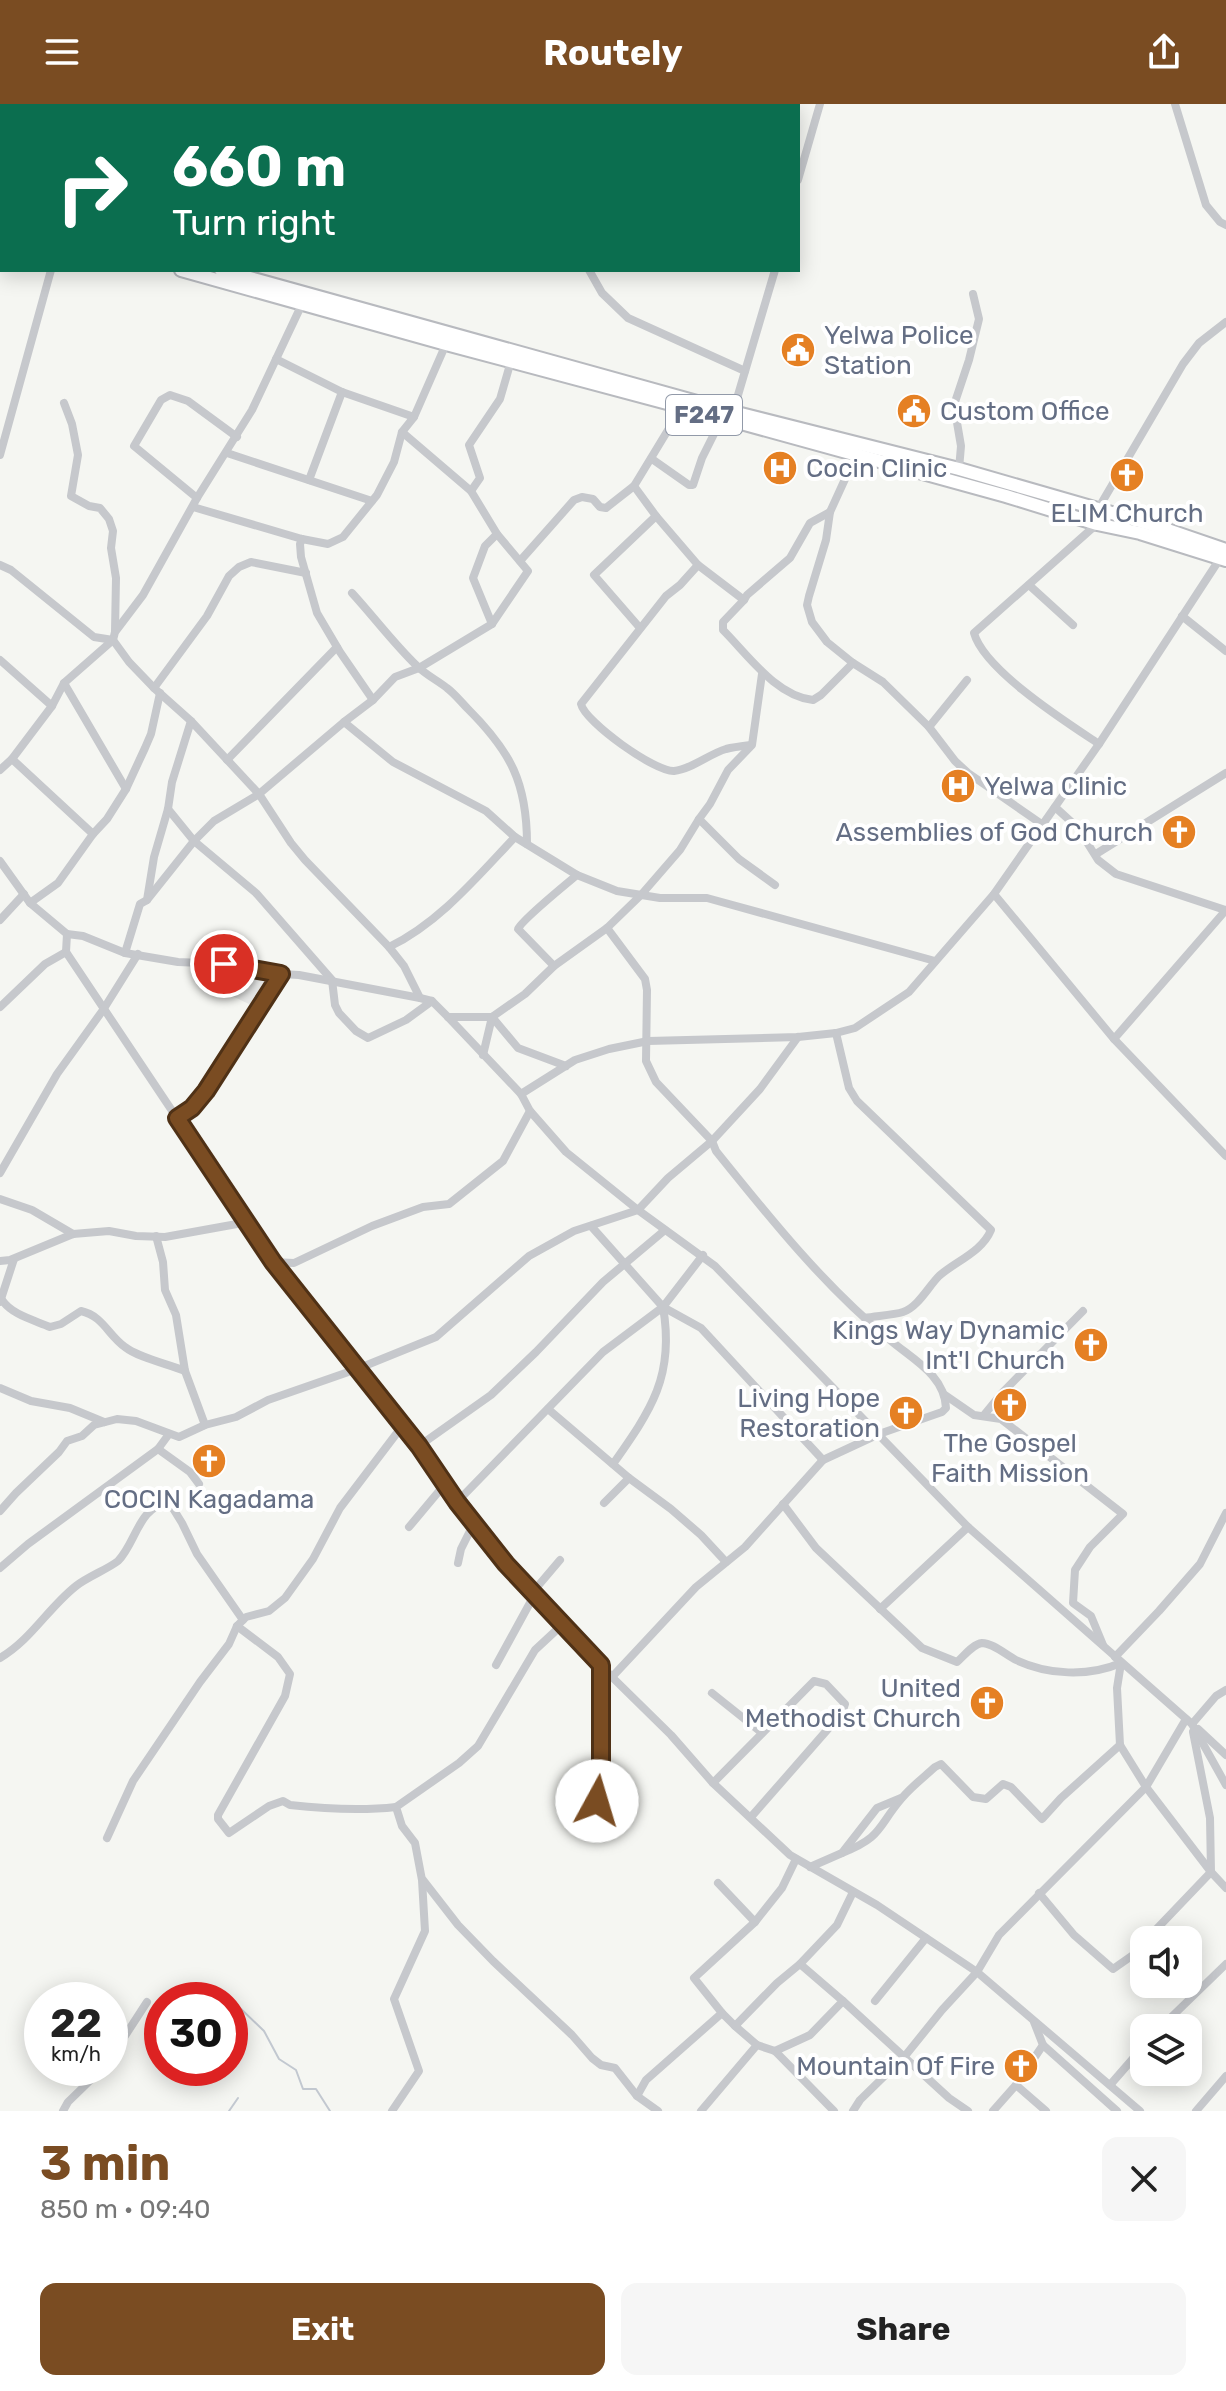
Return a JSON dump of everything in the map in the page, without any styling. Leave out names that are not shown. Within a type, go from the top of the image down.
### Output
[{"type":"main road","name":"F247","points":[[188,272],[682,407],[720,422],[741,423],[1097,524],[1224,555]]},
{"type":"main road","name":"F247","points":[[228,272],[733,412],[959,469],[1098,509],[1224,555]]},
{"type":"street","points":[[800,173],[820,104]]},
{"type":"street","points":[[1175,104],[1206,205],[1226,225]]},
{"type":"street","points":[[0,455],[50,272]]},
{"type":"street","points":[[590,272],[602,293],[628,318],[745,371]]},
{"type":"street","points":[[733,412],[774,272]]},
{"type":"street","points":[[959,469],[961,446],[954,405],[979,319],[973,294]]},
{"type":"street","points":[[0,770],[52,706],[64,683],[114,636],[143,595],[195,502],[237,437],[302,304]]},
{"type":"street","points":[[1098,509],[1183,364],[1199,343],[1226,322]]},
{"type":"street","points":[[237,437],[188,401],[170,395],[161,400],[134,446],[195,502],[302,539],[328,544],[335,542],[343,537],[372,501],[394,462],[402,432],[414,417],[446,344]]},
{"type":"street","points":[[276,359],[342,392],[414,417]]},
{"type":"street","points":[[471,491],[480,478],[469,445],[500,399],[511,361]]},
{"type":"street","points":[[309,480],[342,392]]},
{"type":"street","points":[[64,403],[78,455],[71,496],[100,508],[109,519],[113,531],[111,548],[116,578],[114,636],[129,662],[191,721],[259,794],[298,852],[404,966],[420,998]]},
{"type":"street","points":[[520,561],[574,500],[582,497],[593,499],[600,507],[606,508],[634,486],[682,407]]},
{"type":"street","points":[[652,459],[693,485],[720,422]]},
{"type":"street","points":[[125,953],[140,904],[147,900],[214,821],[259,794],[373,700],[395,677],[419,668],[492,624],[528,571],[497,534],[471,491],[402,432]]},
{"type":"street","points":[[227,453],[372,501]]},
{"type":"street","points":[[856,455],[830,512],[826,540],[807,605],[812,622],[827,642],[883,682],[929,727],[968,773],[1043,825]]},
{"type":"street","points":[[634,486],[698,565],[744,600]]},
{"type":"street","points":[[830,512],[810,523],[790,558],[747,595],[723,622],[723,630],[762,674],[796,696],[813,700],[853,663]]},
{"type":"street","points":[[640,628],[594,575],[656,516]]},
{"type":"street","points":[[1097,524],[974,633],[977,645],[1013,681],[1040,704],[1099,744]]},
{"type":"street","points":[[492,624],[473,578],[485,546],[497,534]]},
{"type":"street","points":[[302,539],[300,548],[317,613],[373,700]]},
{"type":"street","points":[[521,1094],[575,1060],[609,1049],[646,1041],[836,1033],[855,1028],[896,1003],[994,894],[1099,744],[1224,555]]},
{"type":"street","points":[[30,903],[58,883],[126,789],[151,734],[157,691],[207,616],[229,576],[251,562],[306,573]]},
{"type":"street","points":[[1,564],[94,637],[114,636]]},
{"type":"street","points":[[698,565],[666,596],[640,628],[581,704],[583,712],[607,733],[665,770],[678,771],[726,749],[752,745]]},
{"type":"street","points":[[1029,585],[1073,625]]},
{"type":"street","points":[[352,593],[419,668],[449,689],[505,751],[522,794],[527,844]]},
{"type":"street","points":[[1182,616],[1226,651]]},
{"type":"street","points":[[227,760],[337,647]]},
{"type":"street","points":[[0,660],[52,706]]},
{"type":"street","points":[[448,1017],[492,1017],[607,928],[641,895],[680,850],[728,770],[752,745],[762,674]]},
{"type":"street","points":[[929,727],[967,680]]},
{"type":"street","points":[[64,683],[126,789]]},
{"type":"street","points":[[147,900],[174,773],[191,721]]},
{"type":"street","points":[[344,722],[393,762],[486,811],[515,837],[577,875],[617,891],[660,898],[707,898],[935,961]]},
{"type":"street","points":[[12,759],[93,834]]},
{"type":"street","points":[[1096,854],[1226,773]]},
{"type":"street","points":[[1055,807],[1078,828],[1098,860],[1116,874],[1226,910],[1114,1039]]},
{"type":"street","points":[[168,809],[194,841],[256,893],[332,980],[335,1005],[356,1031],[368,1038],[406,1020],[432,1001]]},
{"type":"street","points":[[699,819],[739,859],[775,885]]},
{"type":"street","points":[[389,947],[410,937],[429,922],[515,837]]},
{"type":"street","points":[[0,861],[30,903],[67,934],[83,936],[125,953],[332,980],[432,1001],[521,1094],[530,1111],[572,1158],[665,1230],[703,1255],[968,1527],[1226,1755]]},
{"type":"street","points":[[554,966],[518,929],[521,921],[536,912],[577,875]]},
{"type":"street","points":[[0,920],[24,894]]},
{"type":"street","points":[[994,894],[1114,1039],[1226,1156]]},
{"type":"street","points":[[607,928],[645,979],[646,1061],[656,1082],[712,1141],[716,1151],[759,1205],[844,1298],[939,1383],[946,1408],[823,1460],[745,1547],[684,1599],[612,1677]]},
{"type":"street","points":[[67,934],[66,952],[273,1262],[403,1425],[457,1502],[532,1593],[671,1735],[713,1783],[796,1859],[977,1972],[1140,2111]]},
{"type":"street","points":[[0,1007],[45,964],[66,952]]},
{"type":"street","points":[[0,1173],[57,1074],[138,954]]},
{"type":"street","points":[[177,1118],[192,1108],[206,1091],[281,974]]},
{"type":"street","points":[[483,1055],[492,1017]]},
{"type":"street","points":[[492,1017],[518,1048],[566,1066]]},
{"type":"street","points":[[836,1033],[849,1088],[857,1101],[991,1230],[974,1251],[942,1274],[913,1307],[901,1313],[865,1318]]},
{"type":"street","points":[[0,1511],[67,1441],[82,1436],[94,1425],[117,1419],[136,1421],[179,1437],[436,1337],[529,1256],[574,1231],[638,1210],[668,1178],[712,1141],[760,1089],[798,1037]]},
{"type":"street","points":[[273,1262],[294,1263],[423,1207],[449,1204],[503,1161],[530,1111]]},
{"type":"street","points":[[0,1199],[32,1210],[73,1234]]},
{"type":"street","points":[[0,1261],[14,1259],[73,1234],[109,1231],[156,1236],[189,1234],[248,1222]]},
{"type":"street","points":[[591,1226],[663,1307],[701,1328],[823,1460]]},
{"type":"street","points":[[419,1446],[491,1395],[603,1282],[665,1230]]},
{"type":"street","points":[[156,1236],[163,1262],[165,1290],[176,1315],[185,1371],[205,1425]]},
{"type":"street","points":[[457,1502],[603,1352],[663,1307],[703,1255]]},
{"type":"street","points":[[14,1259],[1,1301],[6,1307],[50,1327],[81,1311],[89,1313],[104,1323],[129,1350],[185,1371]]},
{"type":"street","points":[[613,1464],[650,1410],[661,1384],[667,1331],[663,1307]]},
{"type":"street","points":[[984,1415],[1083,1311]]},
{"type":"street","points":[[0,1388],[31,1401],[70,1408],[104,1422]]},
{"type":"street","points":[[943,1393],[974,1415],[1001,1419],[1123,1514],[1090,1547],[1075,1570],[1073,1603],[1091,1616],[1105,1649]]},
{"type":"street","points":[[548,1409],[629,1478],[681,1517],[726,1562]]},
{"type":"street","points":[[107,1838],[133,1781],[229,1644],[240,1623],[246,1617],[269,1611],[285,1598],[313,1559],[340,1508],[403,1425]]},
{"type":"street","points":[[0,1568],[158,1449],[169,1434]]},
{"type":"street","points":[[158,1449],[190,1472],[199,1484]]},
{"type":"street","points":[[604,1503],[629,1478]]},
{"type":"street","points":[[409,1527],[445,1484]]},
{"type":"street","points":[[0,1658],[16,1649],[74,1587],[117,1561],[141,1520],[160,1503],[169,1502],[240,1623],[278,1657],[290,1674],[285,1696],[218,1815],[229,1833],[269,1806],[283,1801],[290,1805],[343,1809],[396,1807],[478,1746],[535,1650],[563,1624]]},
{"type":"street","points":[[783,1504],[816,1548],[922,1648],[957,1662],[977,1644],[985,1643],[1042,1671],[1104,1670],[1118,1660],[1200,1564],[1226,1513]]},
{"type":"street","points":[[458,1563],[461,1549],[474,1523]]},
{"type":"street","points":[[880,1609],[968,1527]]},
{"type":"street","points":[[496,1665],[531,1601],[532,1593],[560,1560]]},
{"type":"street","points":[[1118,1660],[1120,1745],[1146,1787],[1226,1888]]},
{"type":"street","points":[[597,1801],[601,1780],[601,1665]]},
{"type":"street","points":[[713,1783],[814,1681],[826,1684],[845,1704],[842,1713],[751,1817]]},
{"type":"street","points":[[853,2111],[977,1972],[999,1935],[1146,1787],[1189,1721],[1226,1690]]},
{"type":"street","points":[[712,1693],[762,1733]]},
{"type":"street","points":[[1189,1721],[1226,1785]]},
{"type":"street","points":[[1159,1926],[1211,1872],[1210,1818],[1189,1721]]},
{"type":"street","points":[[810,1867],[871,1839],[902,1798],[941,1764],[973,1797],[986,1799],[1003,1784],[1011,1787],[1042,1819],[1120,1745]]},
{"type":"street","points":[[842,1853],[877,1808],[902,1798]]},
{"type":"street","points":[[392,2111],[419,2071],[394,1999],[425,1931],[422,1880],[415,1843],[402,1826],[396,1807]]},
{"type":"street","points":[[796,1859],[782,1888],[755,1922],[694,1978],[735,2026],[757,2045],[775,2051],[834,2111]]},
{"type":"street","points":[[422,1880],[458,1925],[592,2058],[601,2065],[615,2068],[637,2096],[658,2111]]},
{"type":"street","points":[[718,1883],[755,1922]]},
{"type":"street","points":[[735,2026],[837,1925],[853,1892]]},
{"type":"street","points":[[1039,1893],[1074,1935],[1113,1969],[1130,1957]]},
{"type":"street","points":[[875,2001],[926,1938]]},
{"type":"street","points":[[800,1964],[949,2098],[968,2111]]},
{"type":"street","points":[[1174,2014],[1226,1964]]},
{"type":"street","points":[[775,2051],[810,2035],[843,2001]]},
{"type":"street","points":[[128,2031],[144,2007]]},
{"type":"street","points":[[637,2096],[646,2080],[722,2013]]},
{"type":"street","points":[[1033,2020],[1043,2045],[1117,2111]]},
{"type":"street","points":[[701,2111],[757,2045]]},
{"type":"street","points":[[993,2111],[1016,2085],[1043,2045]]},
{"type":"street","points":[[1110,2085],[1130,2062]]},
{"type":"street","points":[[1196,2111],[1226,2076]]},
{"type":"street","points":[[1016,2085],[1046,2111]]},
{"type":"street","points":[[63,2111],[84,2086]]},
{"type":"shaded area","points":[[234,971],[266,981],[253,1006],[226,993]]},
{"type":"waterway","points":[[248,2016],[264,2031],[279,2059],[296,2070],[303,2089],[316,2089],[330,2111]]},
{"type":"waterway","points":[[229,2111],[238,2098]]},
{"type":"place","name":"Yelwa Police Station","points":[[798,350]]},
{"type":"place","name":"Custom Office","points":[[914,411]]},
{"type":"place","name":"Cocin Clinic","points":[[780,468]]},
{"type":"place","name":"ELIM Church","points":[[1127,475]]},
{"type":"place","name":"Yelwa Clinic","points":[[958,786]]},
{"type":"place","name":"Assemblies of God Church","points":[[1179,832]]},
{"type":"place","name":"Kings Way Dynamic Int'l Church","points":[[1091,1345]]},
{"type":"place","name":"The Gospel Faith Mission","points":[[1010,1405]]},
{"type":"place","name":"Living Hope Restoration","points":[[906,1413]]},
{"type":"place","name":"COCIN Kagadama","points":[[209,1461]]},
{"type":"place","name":"United Methodist Church","points":[[987,1703]]},
{"type":"place","name":"Mountain Of Fire","points":[[1021,2066]]},
{"type":"route","points":[[224,964],[281,974],[206,1091],[192,1108],[177,1118],[273,1262],[401,1422],[457,1502],[506,1564],[601,1665],[601,1780],[597,1801]]}]
